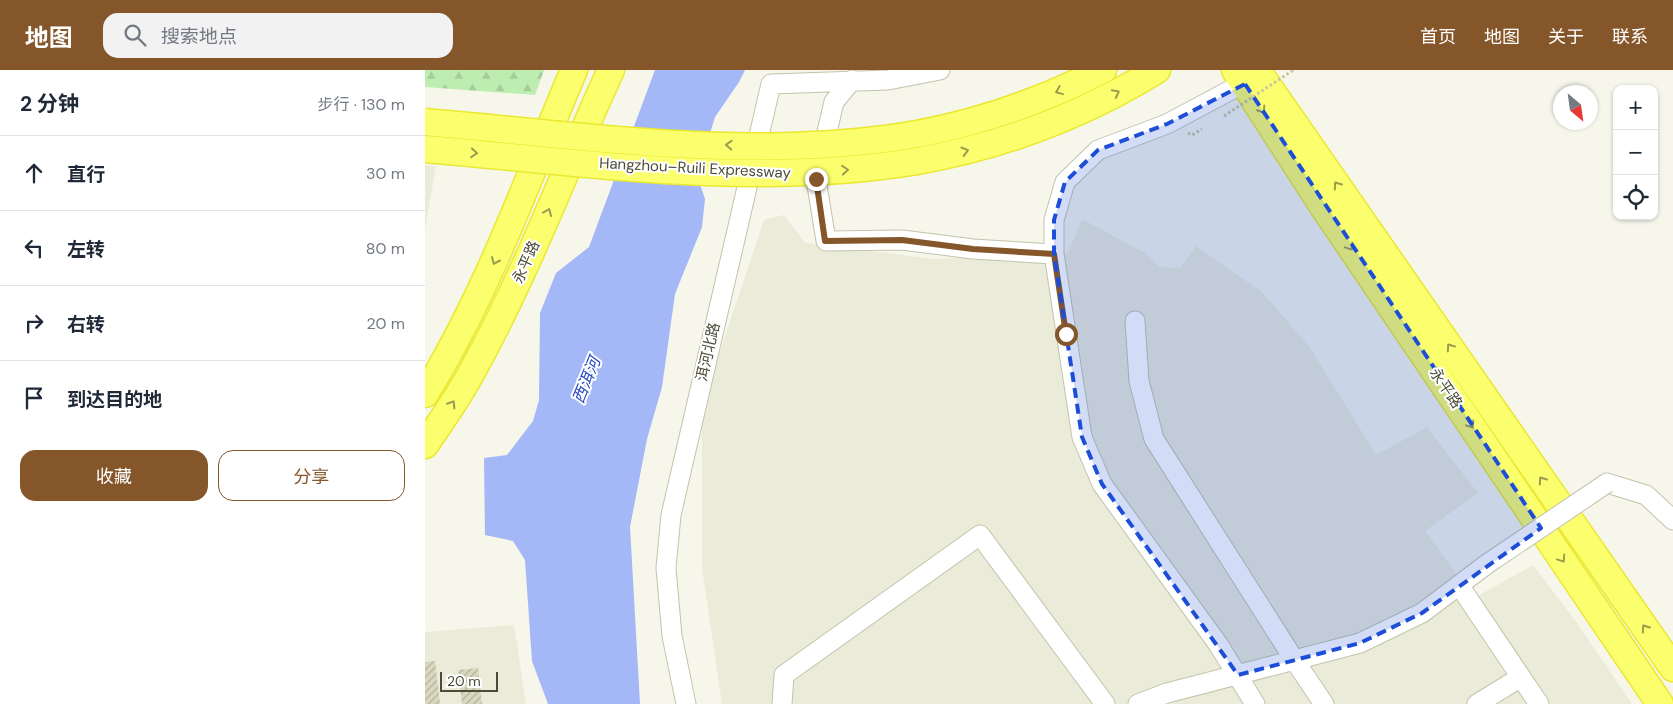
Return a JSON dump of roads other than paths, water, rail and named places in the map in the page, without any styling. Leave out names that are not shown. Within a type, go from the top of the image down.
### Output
[{"type":"highway","name":"永平路","points":[[425,394],[452,348],[490,272],[574,70]]},
{"type":"highway","points":[[563,177],[582,70]]},
{"type":"highway","name":"永平路","points":[[425,445],[445,416],[495,329],[611,70]]},
{"type":"highway","name":"Hangzhou–Ruili Expressway","points":[[425,122],[645,141],[745,146],[805,146],[889,139],[941,130],[1018,108],[1069,87],[1103,70]]},
{"type":"highway","name":"Hangzhou–Ruili Expressway","points":[[425,149],[643,168],[744,173],[806,173],[892,166],[947,156],[1027,133],[1080,112],[1133,85],[1157,70]]},
{"type":"highway","name":"永平路","points":[[1252,74],[1673,668]]},
{"type":"highway","name":"永平路","points":[[1252,74],[1322,205],[1660,704]]},
{"type":"street","points":[[940,70],[888,80],[852,80],[834,102],[816,179],[825,241],[902,240],[973,249],[1054,254]]},
{"type":"street","points":[[1252,74],[1167,124],[1098,150],[1065,182],[1054,220],[1054,254],[1082,437],[1102,484],[1218,644],[1255,704]]},
{"type":"street","name":"洱河北路","points":[[686,704],[672,636],[666,568],[671,515],[771,84],[852,80]]},
{"type":"street","points":[[1135,321],[1139,381],[1155,439],[1324,704]]},
{"type":"street","points":[[1138,704],[1167,693],[1360,643],[1422,613],[1487,564],[1607,483],[1647,494],[1673,520]]},
{"type":"street","points":[[782,704],[784,675],[980,535],[1105,704]]},
{"type":"street","points":[[1459,585],[1539,704]]},
{"type":"street","points":[[1477,704],[1521,677]]},
{"type":"water","name":"西洱河","points":[[655,70],[745,70],[715,117],[697,175],[705,199],[702,227],[675,294],[662,387],[647,439],[630,527],[640,704],[548,704],[532,661],[525,560],[513,541],[485,535],[484,458],[507,455],[533,421],[539,400],[540,313],[556,273],[589,247]]}]
